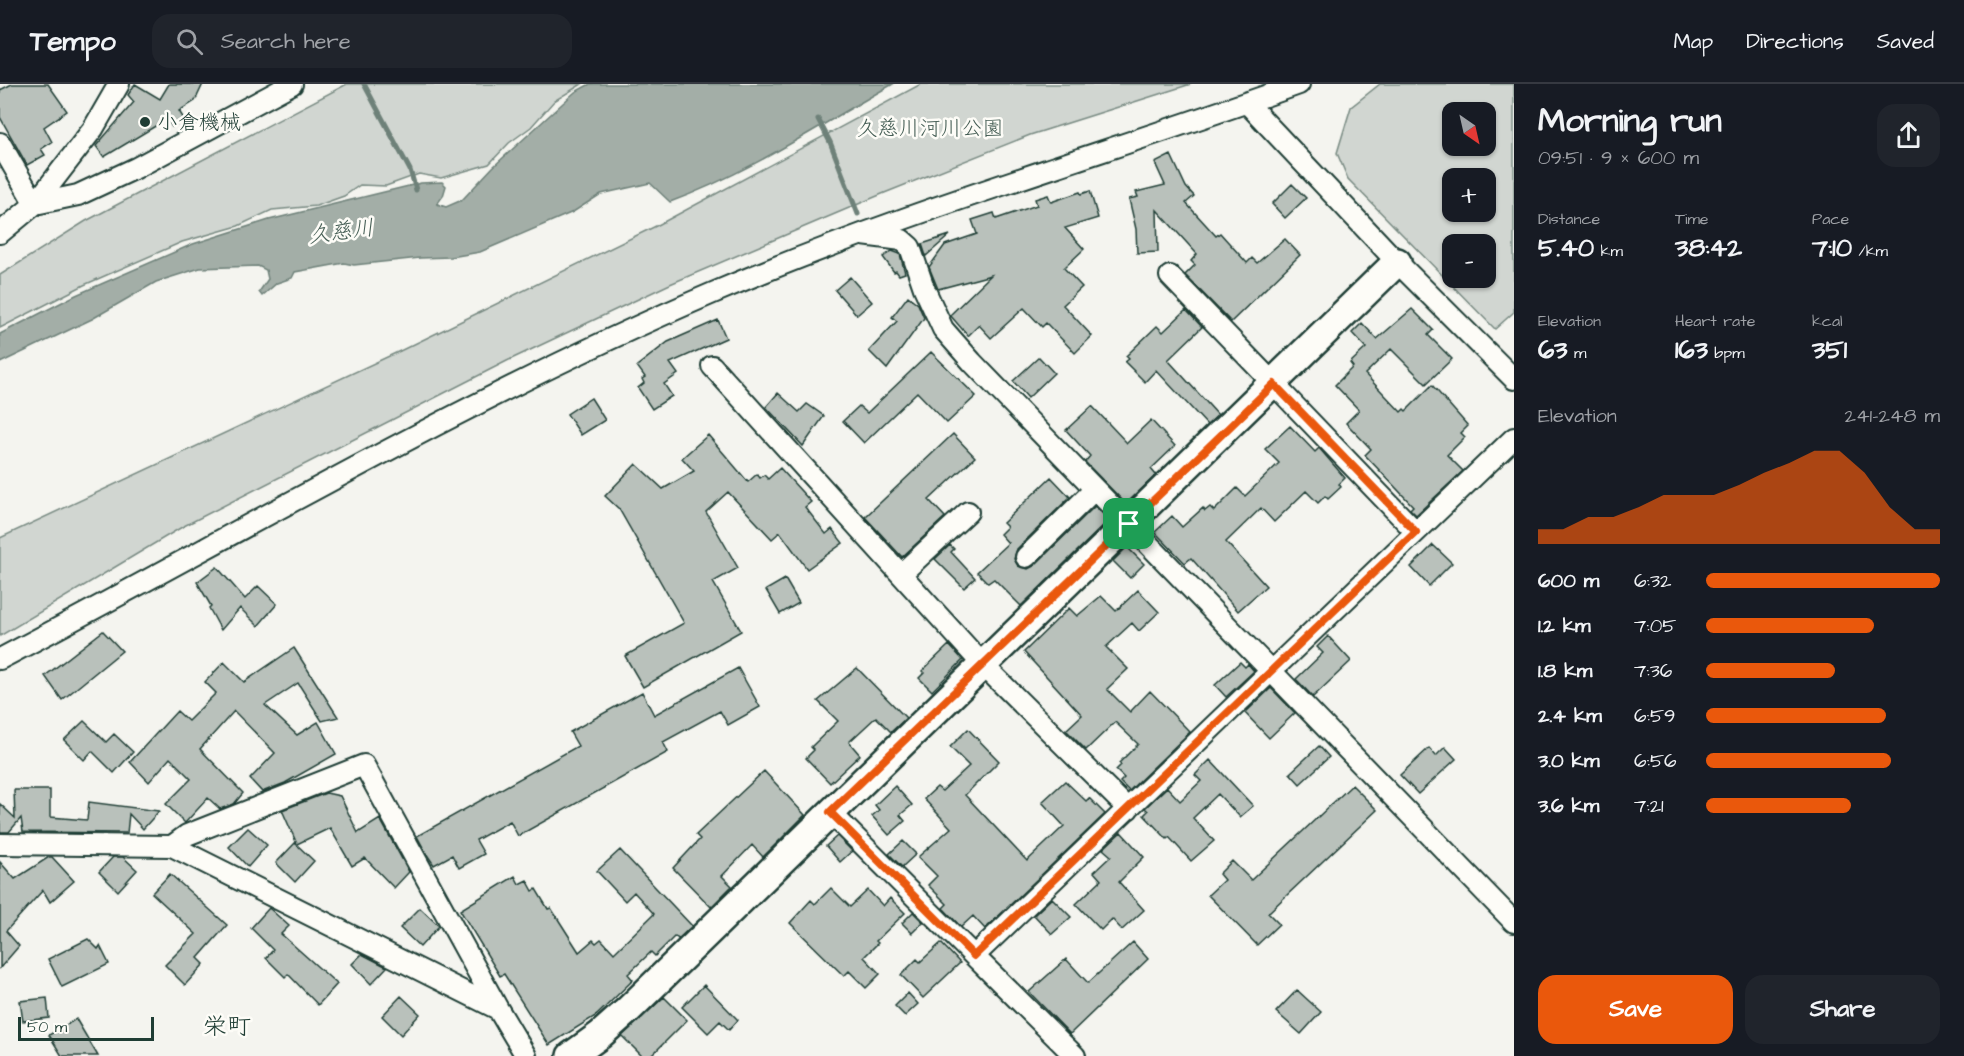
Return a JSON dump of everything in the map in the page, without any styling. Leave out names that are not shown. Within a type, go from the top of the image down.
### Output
[{"type":"street","points":[[0,233],[35,204],[93,129],[119,84]]},
{"type":"street","points":[[35,204],[78,195],[136,168],[292,84]]},
{"type":"street","points":[[0,659],[485,400],[618,335],[716,292],[935,207],[1299,84]]},
{"type":"street","points":[[1247,103],[1397,262],[1514,379]]},
{"type":"street","points":[[0,143],[35,204]]},
{"type":"street","points":[[861,235],[902,240],[910,247],[924,288],[943,329],[1514,922]]},
{"type":"street","points":[[571,1056],[600,1035],[628,1010],[1397,262]]},
{"type":"street","points":[[1170,276],[1416,532]]},
{"type":"street","points":[[712,366],[984,666],[1128,809]]},
{"type":"street","points":[[974,956],[1274,671],[1514,438]]},
{"type":"street","points":[[1026,557],[1095,489]]},
{"type":"street","points":[[901,574],[968,512]]},
{"type":"street","points":[[172,846],[187,835],[364,765],[526,1056]]},
{"type":"street","points":[[830,812],[974,956],[1066,1053]]},
{"type":"street","points":[[0,844],[172,846],[498,1009]]},
{"type":"green space","points":[[347,84],[582,84],[554,101],[531,127],[509,143],[489,164],[441,178],[419,174],[386,186],[360,185],[344,196],[316,206],[272,210],[238,226],[182,242],[84,285],[0,328],[0,275],[86,221]]},
{"type":"green space","name":"久慈川河川公園","points":[[921,84],[1191,84],[1030,135],[882,194],[670,284],[507,361],[182,527],[0,636],[0,538],[400,351],[658,225]]},
{"type":"green space","points":[[1380,84],[1514,84],[1514,312],[1495,329],[1455,288],[1496,288],[1496,234],[1442,234],[1442,275],[1348,179],[1337,153],[1351,107]]},
{"type":"water","name":"久慈川","points":[[590,84],[893,84],[756,163],[670,202],[650,183],[601,194],[573,212],[480,252],[451,257],[354,265],[344,263],[295,272],[292,278],[277,283],[262,296],[259,292],[268,279],[266,270],[258,266],[200,268],[156,282],[92,319],[0,363],[0,334],[76,295],[193,244],[269,220],[421,183],[442,182],[446,186],[437,204],[446,207],[462,200],[493,167],[575,92]]},
{"type":"building","points":[[12,84],[48,84],[67,111],[44,127],[52,142],[41,149],[45,155],[27,165],[0,117],[0,90]]},
{"type":"building","name":"小倉機械","points":[[135,84],[160,99],[169,84],[203,84],[195,101],[179,111],[184,119],[172,127],[167,119],[104,157],[96,146],[134,102],[128,95]]},
{"type":"building","points":[[1171,155],[1186,187],[1194,196],[1186,203],[1216,236],[1220,233],[1247,263],[1252,258],[1257,263],[1285,239],[1300,255],[1231,322],[1185,275],[1195,265],[1191,261],[1197,254],[1157,210],[1158,252],[1137,253],[1136,229],[1129,199],[1138,197],[1136,192],[1165,185],[1155,163]]},
{"type":"building","points":[[1292,184],[1306,198],[1285,218],[1272,204]]},
{"type":"building","points":[[1090,191],[1098,218],[1065,228],[1084,249],[1064,268],[1082,287],[1063,305],[1092,336],[1075,353],[1046,323],[1042,327],[1024,308],[991,338],[979,325],[968,336],[950,315],[991,275],[938,289],[929,267],[945,245],[977,234],[972,220],[994,213],[996,219],[1037,205],[1035,199],[1048,195],[1051,202]]},
{"type":"building","points":[[950,235],[926,256],[922,244]]},
{"type":"building","points":[[892,251],[900,254],[905,273],[899,275],[896,271],[894,272],[883,257]]},
{"type":"building","points":[[850,277],[872,302],[857,315],[835,290]]},
{"type":"building","points":[[908,296],[918,304],[924,318],[887,369],[869,351],[897,321],[892,317]]},
{"type":"building","points":[[1412,309],[1433,330],[1428,335],[1452,359],[1426,384],[1391,349],[1365,374],[1401,412],[1404,409],[1406,411],[1432,385],[1468,426],[1461,433],[1465,437],[1447,455],[1463,471],[1416,515],[1410,509],[1413,506],[1365,455],[1371,449],[1346,423],[1359,410],[1335,385],[1353,367],[1350,363],[1366,348],[1352,333],[1362,323],[1377,339]]},
{"type":"building","points":[[1186,310],[1202,327],[1168,360],[1218,415],[1207,425],[1156,370],[1145,382],[1125,362],[1129,359],[1126,356],[1157,326],[1163,332]]},
{"type":"building","points":[[718,320],[726,338],[670,363],[678,374],[664,384],[672,396],[652,409],[638,388],[644,383],[642,379],[645,377],[637,366],[668,342]]},
{"type":"building","points":[[931,352],[976,396],[947,423],[917,392],[864,443],[843,421],[859,406],[867,413]]},
{"type":"building","points":[[1039,357],[1054,373],[1028,398],[1013,381]]},
{"type":"building","points":[[778,393],[799,412],[807,404],[824,416],[803,446],[766,407]]},
{"type":"building","points":[[591,398],[605,420],[581,435],[567,414]]},
{"type":"building","points":[[1092,406],[1127,443],[1151,420],[1175,446],[1151,469],[1156,475],[1126,504],[1085,462],[1090,456],[1066,430]]},
{"type":"building","points":[[1290,426],[1315,452],[1319,448],[1345,478],[1339,484],[1341,487],[1328,499],[1325,496],[1318,503],[1306,491],[1274,522],[1261,508],[1226,542],[1266,586],[1238,611],[1191,558],[1185,563],[1155,532],[1172,516],[1182,527],[1203,508],[1205,511],[1210,507],[1214,511],[1237,488],[1245,496],[1279,463],[1265,449]]},
{"type":"building","points":[[953,434],[975,457],[929,500],[945,517],[902,557],[865,517]]},
{"type":"building","points":[[708,435],[748,482],[757,474],[760,478],[764,475],[768,479],[780,468],[811,502],[805,507],[826,534],[832,529],[843,543],[807,569],[780,532],[772,539],[728,492],[706,512],[738,568],[713,582],[741,631],[643,687],[625,656],[684,623],[619,509],[605,496],[636,464],[663,489],[694,471],[682,458]]},
{"type":"building","points":[[1051,477],[1070,497],[1017,549],[1014,559],[1018,566],[1028,569],[1034,566],[1095,506],[1109,520],[1021,606],[994,579],[988,583],[977,572],[1008,543],[1000,534],[1007,527],[1003,523]]},
{"type":"building","points":[[950,545],[954,549],[951,552],[975,578],[964,588],[935,559]]},
{"type":"building","points":[[1433,545],[1452,563],[1429,586],[1411,567]]},
{"type":"building","points":[[1127,547],[1144,564],[1130,578],[1113,561]]},
{"type":"building","points":[[217,567],[245,599],[258,586],[277,604],[258,626],[240,608],[221,630],[197,582]]},
{"type":"building","points":[[785,579],[799,603],[780,614],[766,590]]},
{"type":"building","points":[[1138,590],[1159,612],[1139,631],[1132,623],[1106,647],[1128,669],[1107,689],[1130,712],[1150,691],[1190,732],[1129,791],[1120,782],[1124,778],[1116,770],[1121,765],[1119,763],[1138,744],[1115,722],[1086,750],[1066,730],[1082,715],[1024,652],[1069,608],[1077,616],[1101,596],[1116,611]]},
{"type":"building","points":[[103,631],[122,651],[62,700],[45,676]]},
{"type":"building","points":[[1328,636],[1351,661],[1313,697],[1296,679],[1323,653],[1317,647]]},
{"type":"building","points":[[949,645],[963,660],[932,691],[919,678],[924,673],[922,671]]},
{"type":"building","points":[[294,648],[338,717],[322,721],[298,683],[265,705],[297,735],[318,722],[336,754],[285,783],[262,792],[250,779],[275,753],[234,711],[200,749],[243,793],[234,804],[220,809],[208,798],[185,823],[166,804],[191,779],[170,758],[149,782],[130,762],[177,711],[188,721],[216,693],[205,682],[224,662],[244,682]]},
{"type":"building","points":[[1240,662],[1245,667],[1248,664],[1254,671],[1226,697],[1215,685]]},
{"type":"building","points":[[738,668],[760,707],[728,725],[720,711],[663,742],[668,752],[518,836],[510,821],[476,840],[484,854],[459,868],[452,855],[434,865],[426,853],[417,836],[578,746],[570,732],[642,692],[654,715]]},
{"type":"building","points":[[857,668],[906,718],[891,732],[876,717],[849,742],[860,755],[830,783],[806,758],[814,750],[811,747],[838,721],[818,701]]},
{"type":"building","points":[[1271,688],[1295,713],[1269,738],[1245,713]]},
{"type":"building","points":[[84,721],[106,742],[114,734],[133,752],[114,773],[92,751],[84,760],[64,740]]},
{"type":"building","points":[[968,729],[999,761],[965,795],[1027,861],[1064,826],[1042,802],[1065,781],[1086,801],[1089,798],[1105,814],[985,929],[973,916],[961,927],[943,908],[947,904],[928,885],[937,876],[918,857],[951,828],[924,799],[937,787],[942,791],[969,766],[950,747]]},
{"type":"building","points":[[1319,746],[1329,757],[1300,784],[1290,773]]},
{"type":"building","points":[[1445,747],[1456,759],[1418,794],[1400,775],[1429,748],[1436,756]]},
{"type":"building","points":[[1210,760],[1253,806],[1240,817],[1218,794],[1193,818],[1214,841],[1191,861],[1144,815],[1148,811],[1145,808],[1167,787],[1180,801],[1201,781],[1195,775]]},
{"type":"building","points":[[764,771],[805,815],[763,857],[752,845],[722,876],[732,886],[711,907],[673,868],[700,839],[696,835]]},
{"type":"building","points":[[1352,785],[1377,810],[1268,913],[1279,924],[1257,945],[1208,895],[1224,880],[1219,874],[1232,861],[1251,880]]},
{"type":"building","points":[[895,786],[912,805],[900,815],[905,821],[889,835],[872,816],[879,810],[875,805]]},
{"type":"building","points":[[14,790],[50,790],[50,817],[87,820],[89,802],[159,811],[143,829],[129,814],[127,833],[23,832],[21,818],[9,832],[0,832],[0,804],[15,818]]},
{"type":"building","points":[[326,793],[340,796],[358,833],[380,819],[409,872],[394,888],[365,858],[352,866],[330,828],[297,844],[282,810]]},
{"type":"building","points":[[248,828],[267,845],[248,867],[229,847]]},
{"type":"building","points":[[1121,832],[1144,857],[1119,882],[1144,910],[1122,930],[1112,919],[1101,930],[1076,904],[1101,880],[1094,872],[1111,856],[1103,849]]},
{"type":"building","points":[[837,836],[852,851],[840,862],[826,846]]},
{"type":"building","points":[[903,841],[916,854],[902,867],[889,854]]},
{"type":"building","points":[[295,843],[314,861],[295,882],[276,863]]},
{"type":"building","points":[[620,850],[692,926],[678,939],[675,936],[655,956],[651,952],[628,974],[633,980],[597,1015],[549,1045],[504,974],[500,976],[460,910],[515,876],[519,884],[527,880],[533,891],[536,889],[579,952],[593,940],[596,943],[601,939],[614,953],[654,914],[634,892],[625,901],[597,871]]},
{"type":"building","points":[[52,857],[74,881],[50,902],[43,890],[6,931],[19,946],[0,968],[0,862],[15,879]]},
{"type":"building","points":[[113,857],[123,857],[137,870],[118,891],[99,872]]},
{"type":"building","points":[[170,874],[227,925],[198,958],[204,964],[185,985],[165,965],[196,934],[152,893]]},
{"type":"building","points":[[831,888],[850,907],[868,890],[883,906],[890,898],[905,913],[876,941],[878,943],[864,957],[880,974],[866,988],[849,971],[844,976],[790,923],[811,900],[815,904]]},
{"type":"building","points":[[1052,898],[1071,917],[1052,934],[1034,915]]},
{"type":"building","points":[[269,908],[289,926],[281,934],[337,984],[318,1005],[288,974],[285,977],[266,958],[273,950],[251,928]]},
{"type":"building","points":[[420,908],[439,926],[420,947],[400,928]]},
{"type":"building","points":[[913,912],[923,922],[912,933],[902,923]]},
{"type":"building","points":[[88,939],[98,949],[100,946],[109,964],[62,987],[48,959]]},
{"type":"building","points":[[1133,942],[1148,959],[1070,1034],[1029,992],[1066,959],[1088,983]]},
{"type":"building","points":[[941,943],[960,963],[923,998],[901,975],[917,959],[920,962]]},
{"type":"building","points":[[362,954],[387,967],[371,984],[352,964]]},
{"type":"building","points":[[704,985],[738,1020],[729,1030],[720,1021],[708,1033],[682,1007]]},
{"type":"building","points":[[1297,990],[1321,1012],[1301,1034],[1276,1012]]},
{"type":"building","points":[[908,993],[918,1004],[905,1016],[895,1006]]},
{"type":"building","points":[[401,996],[420,1014],[401,1035],[382,1016]]},
{"type":"building","points":[[664,997],[687,1020],[651,1056],[642,1056],[622,1036]]},
{"type":"building","points":[[47,998],[49,1018],[23,1021],[20,1001]]},
{"type":"building","points":[[76,1019],[98,1056],[62,1056],[49,1035]]},
{"type":"waterway","points":[[364,84],[410,170],[416,190]]},
{"type":"waterway","points":[[818,119],[830,142],[858,214]]},
{"type":"place","name":"小倉機械","points":[[145,122]]},
{"type":"district","name":"栄町","points":[[227,1027]]},
{"type":"route","points":[[1274,384],[1416,532],[1274,671],[974,956],[830,812],[1129,524],[1274,384]]}]
